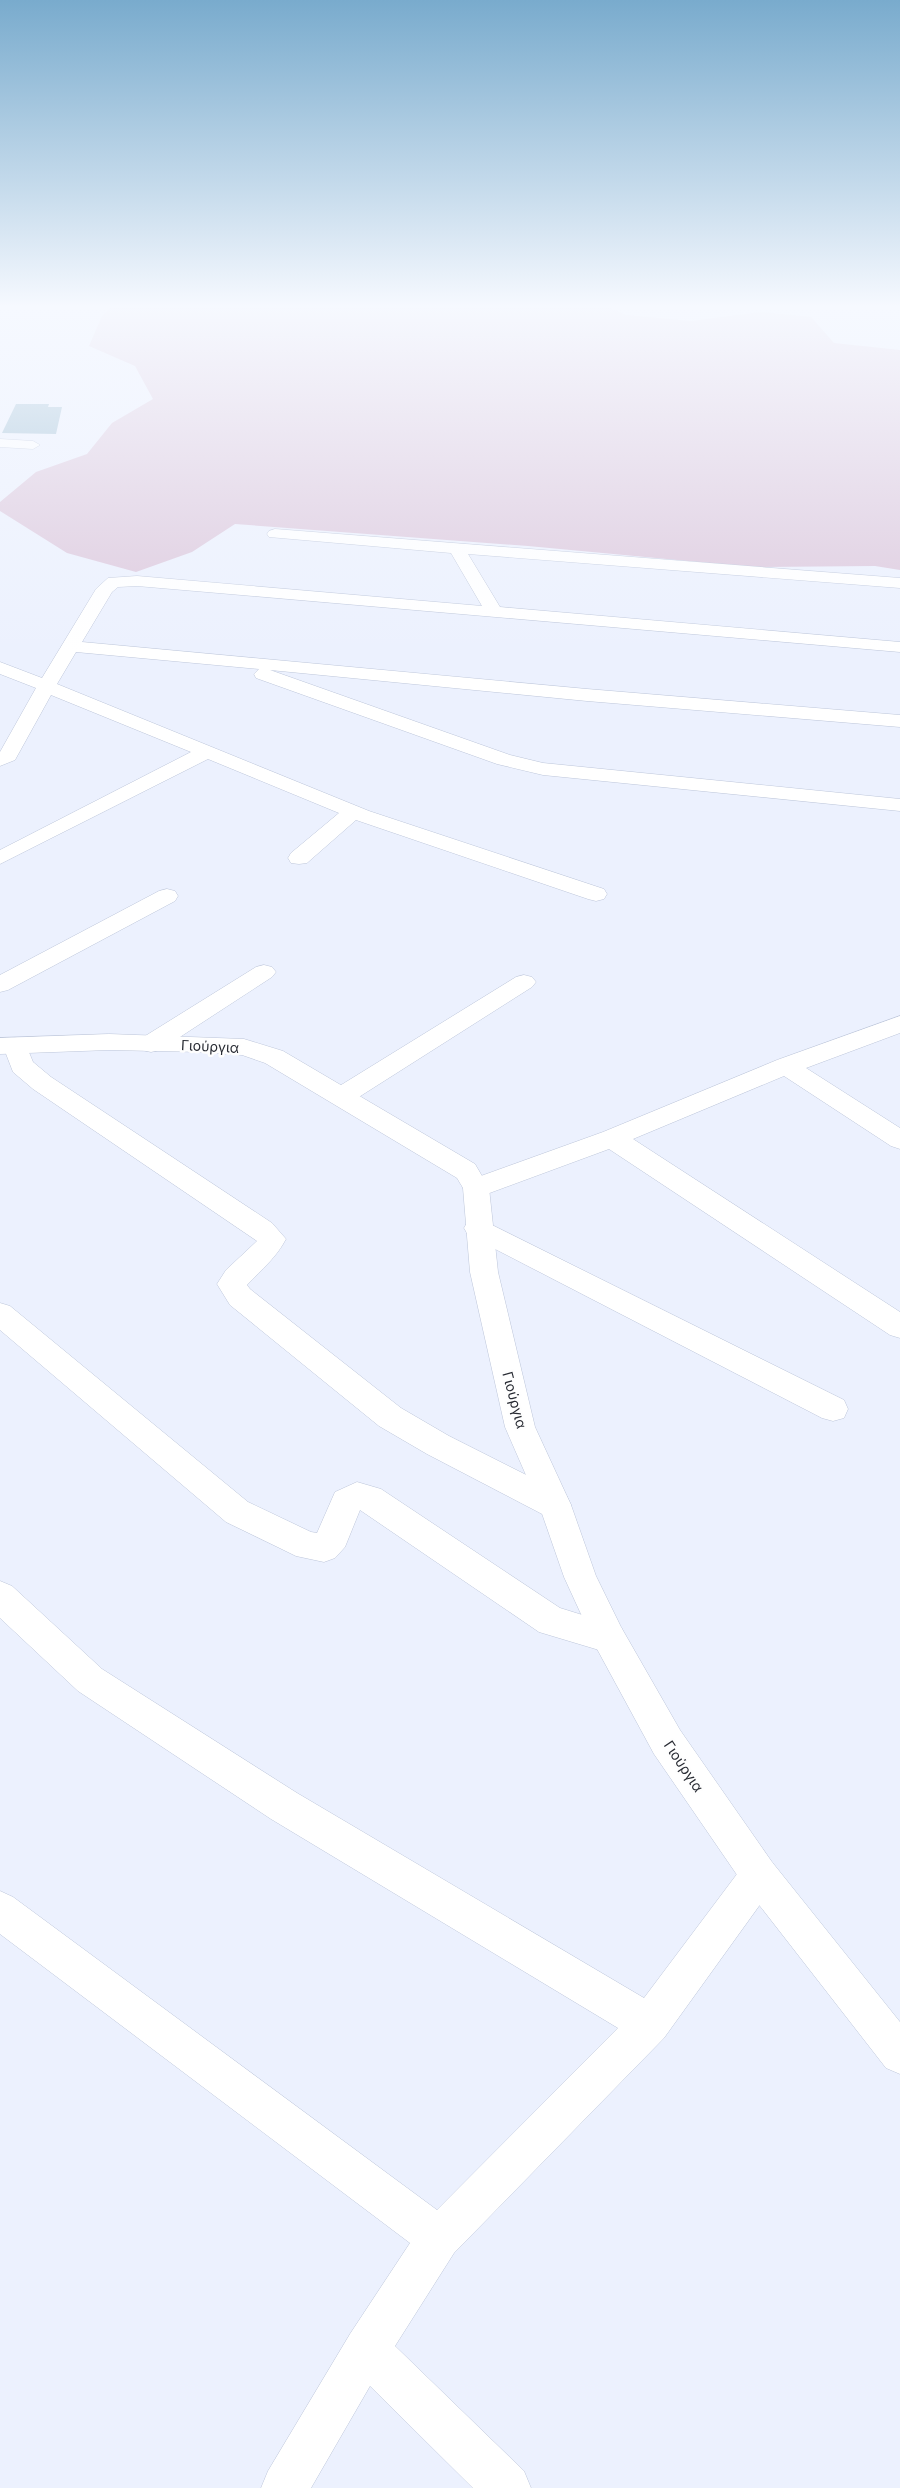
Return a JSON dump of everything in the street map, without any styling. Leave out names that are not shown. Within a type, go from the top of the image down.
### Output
[{"type":"street","points":[[0,444],[32,445]]},
{"type":"street","points":[[275,534],[895,582]]},
{"type":"street","points":[[456,548],[492,610]]},
{"type":"street","points":[[0,760],[8,756],[47,685],[105,589],[114,582],[137,580],[900,647]]},
{"type":"street","points":[[71,646],[900,721]]},
{"type":"street","points":[[224,660],[512,762],[543,769],[900,805]]},
{"type":"street","points":[[0,667],[353,812],[596,894]]},
{"type":"street","points":[[1,856],[207,752]]},
{"type":"street","points":[[299,858],[353,812]]},
{"type":"street","points":[[0,985],[167,896]]},
{"type":"street","points":[[151,1044],[264,972]]},
{"type":"street","points":[[342,1096],[524,982]]},
{"type":"street","points":[[476,1188],[612,1138],[786,1066],[900,1024]]},
{"type":"street","name":"Γιούργια","points":[[8,1046],[109,1042],[244,1047],[274,1058],[342,1096],[466,1171],[476,1188],[478,1228],[484,1272],[520,1427],[555,1505],[580,1577],[609,1638],[667,1742],[758,1875],[900,2054]]},
{"type":"street","points":[[8,1046],[22,1066],[42,1083],[262,1230],[272,1239],[267,1250],[237,1275],[231,1284],[240,1297],[390,1418],[555,1505]]},
{"type":"street","points":[[786,1066],[900,1140]]},
{"type":"street","points":[[612,1138],[900,1326]]},
{"type":"street","points":[[478,1228],[833,1409]]},
{"type":"street","points":[[0,1314],[237,1512],[307,1546],[324,1548],[334,1537],[346,1502],[357,1495],[364,1497],[551,1621],[609,1638]]},
{"type":"street","points":[[0,1596],[90,1680],[284,1806],[650,2024]]},
{"type":"street","points":[[285,2488],[366,2350],[439,2238],[650,2024],[758,1875]]},
{"type":"street","points":[[0,1910],[439,2238]]},
{"type":"street","points":[[366,2350],[507,2488]]},
{"type":"shaded area","points":[[117,420],[900,420],[900,570],[875,566],[752,567],[528,546],[235,524],[192,552],[136,572],[67,553],[0,511],[0,502],[36,472],[87,454],[112,423]]},
{"type":"building","points":[[8,420],[59,420],[56,434],[2,433]]}]
